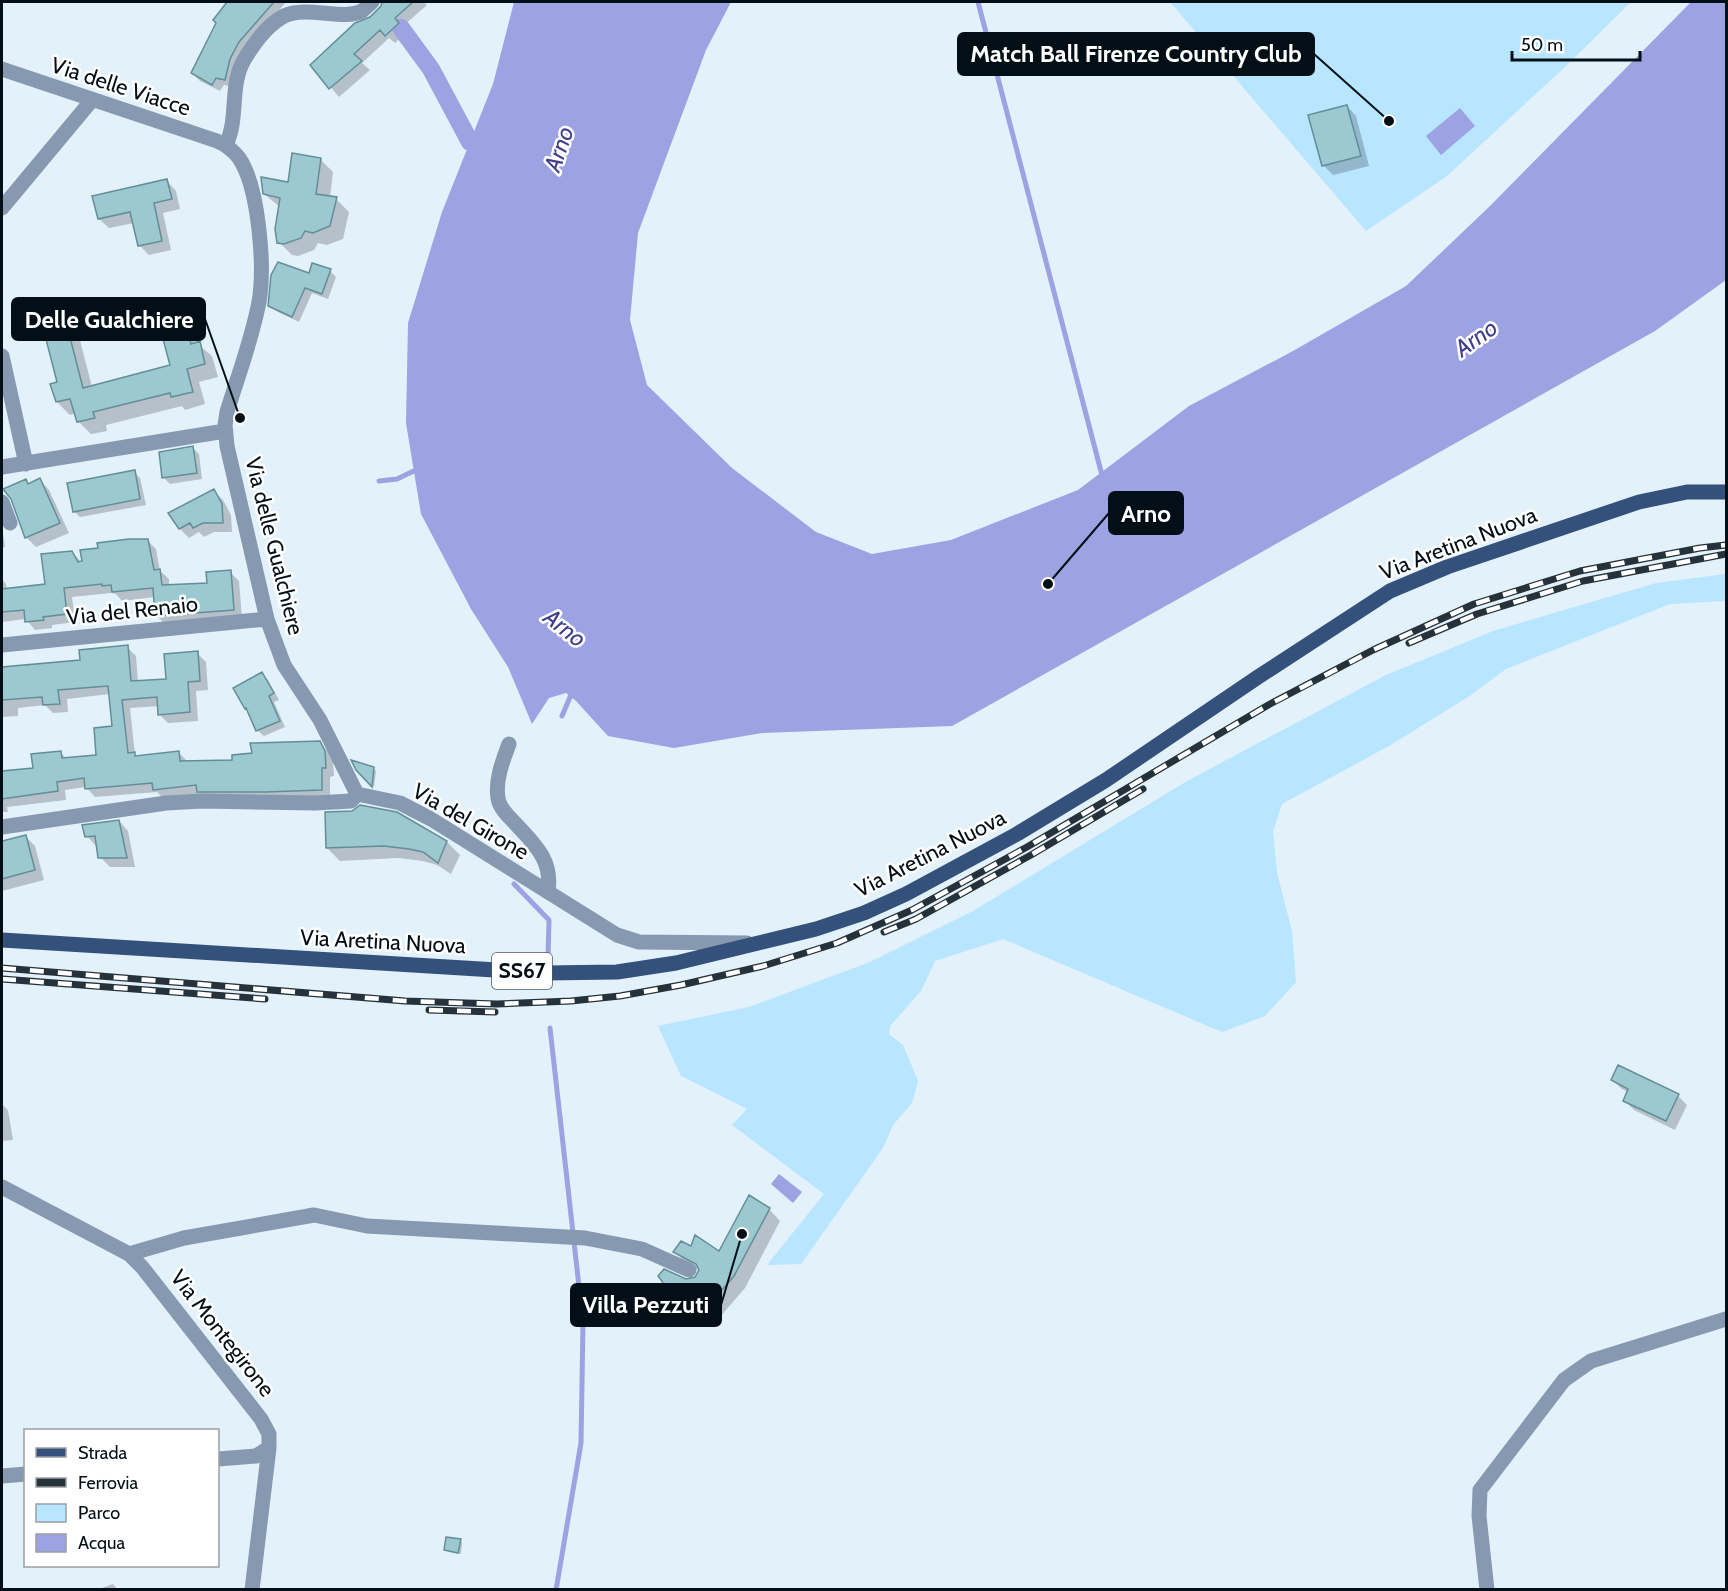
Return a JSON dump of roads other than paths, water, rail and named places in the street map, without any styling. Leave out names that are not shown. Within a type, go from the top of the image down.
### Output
[{"type":"main road","name":"Via Aretina Nuova","points":[[2,940],[545,973],[586,973],[617,972],[676,963],[816,929],[864,913],[906,894],[1017,834],[1124,768],[1370,603],[1412,580],[1639,502],[1688,492],[1726,492]]},
{"type":"street","points":[[226,145],[232,128],[235,90],[243,62],[257,40],[274,23],[286,15],[304,12],[351,14],[361,12],[372,2]]},
{"type":"street","name":"Via delle Viacce","points":[[2,69],[226,145]]},
{"type":"street","points":[[2,208],[92,100]]},
{"type":"street","name":"Via delle Gualchiere","points":[[226,145],[242,162],[253,196],[259,243],[260,286],[257,307],[227,412],[225,431],[227,446],[267,619],[284,665],[320,720],[357,794]]},
{"type":"street","points":[[2,356],[26,464]]},
{"type":"street","name":"Via delle Gualchiere","points":[[2,467],[225,431]]},
{"type":"street","points":[[2,502],[10,523]]},
{"type":"street","name":"Via del Renaio","points":[[2,645],[267,619]]},
{"type":"street","points":[[509,744],[501,765],[498,799],[504,811],[548,865],[550,877],[548,892]]},
{"type":"street","name":"Via del Girone","points":[[2,827],[166,803],[202,801],[315,803],[351,801],[357,794],[399,803],[423,814],[625,939],[639,942],[762,943]]},
{"type":"street","name":"Via Montegirone","points":[[2,1187],[129,1254],[142,1267],[261,1419],[269,1434],[269,1448],[252,1590]]},
{"type":"street","points":[[129,1254],[184,1238],[314,1215],[367,1226],[585,1238],[642,1249],[689,1270]]},
{"type":"street","points":[[1487,1590],[1479,1516],[1480,1490],[1564,1380],[1591,1361],[1726,1319]]},
{"type":"street","points":[[219,1459],[256,1456],[269,1448]]},
{"type":"street","points":[[2,1476],[24,1474]]},
{"type":"water","points":[[514,2],[731,2],[706,50],[638,233],[630,320],[647,385],[732,468],[816,532],[872,554],[951,540],[1078,490],[1189,406],[1293,351],[1406,286],[1489,207],[1691,2],[1726,2],[1726,280],[1655,331],[952,726],[762,733],[674,748],[608,736],[566,693],[549,698],[532,724],[508,667],[471,609],[421,514],[406,423],[408,323],[442,212],[493,84]]},
{"type":"water","points":[[1460,108],[1475,126],[1441,155],[1426,136]]},
{"type":"water","points":[[779,1174],[802,1192],[793,1203],[771,1184]]},
{"type":"waterway","points":[[978,2],[1103,479]]},
{"type":"waterway","points":[[401,28],[431,69],[470,142]]},
{"type":"waterway","points":[[379,481],[397,479],[420,468]]},
{"type":"waterway","points":[[562,716],[573,690]]},
{"type":"waterway","points":[[514,884],[549,920],[548,958]]},
{"type":"waterway","points":[[550,1028],[583,1322],[581,1443],[556,1590]]},
{"type":"railway","points":[[2,968],[405,1001],[497,1004],[571,1001],[620,996],[763,966],[837,943],[912,910],[1027,847],[1270,704],[1373,650],[1474,604],[1580,571],[1726,545]]},
{"type":"railway","points":[[1409,643],[1477,614],[1583,581],[1726,554]]},
{"type":"railway","points":[[884,932],[916,919],[1143,789]]},
{"type":"railway","points":[[2,979],[265,999]]},
{"type":"railway","points":[[429,1010],[495,1012]]},
{"type":"place","name":"Match Ball Firenze Country Club","points":[[1389,121]]},
{"type":"place","name":"Delle Gualchiere","points":[[240,418]]},
{"type":"place","name":"Arno","points":[[1048,584]]},
{"type":"place","name":"Villa Pezzuti","points":[[742,1234]]}]
